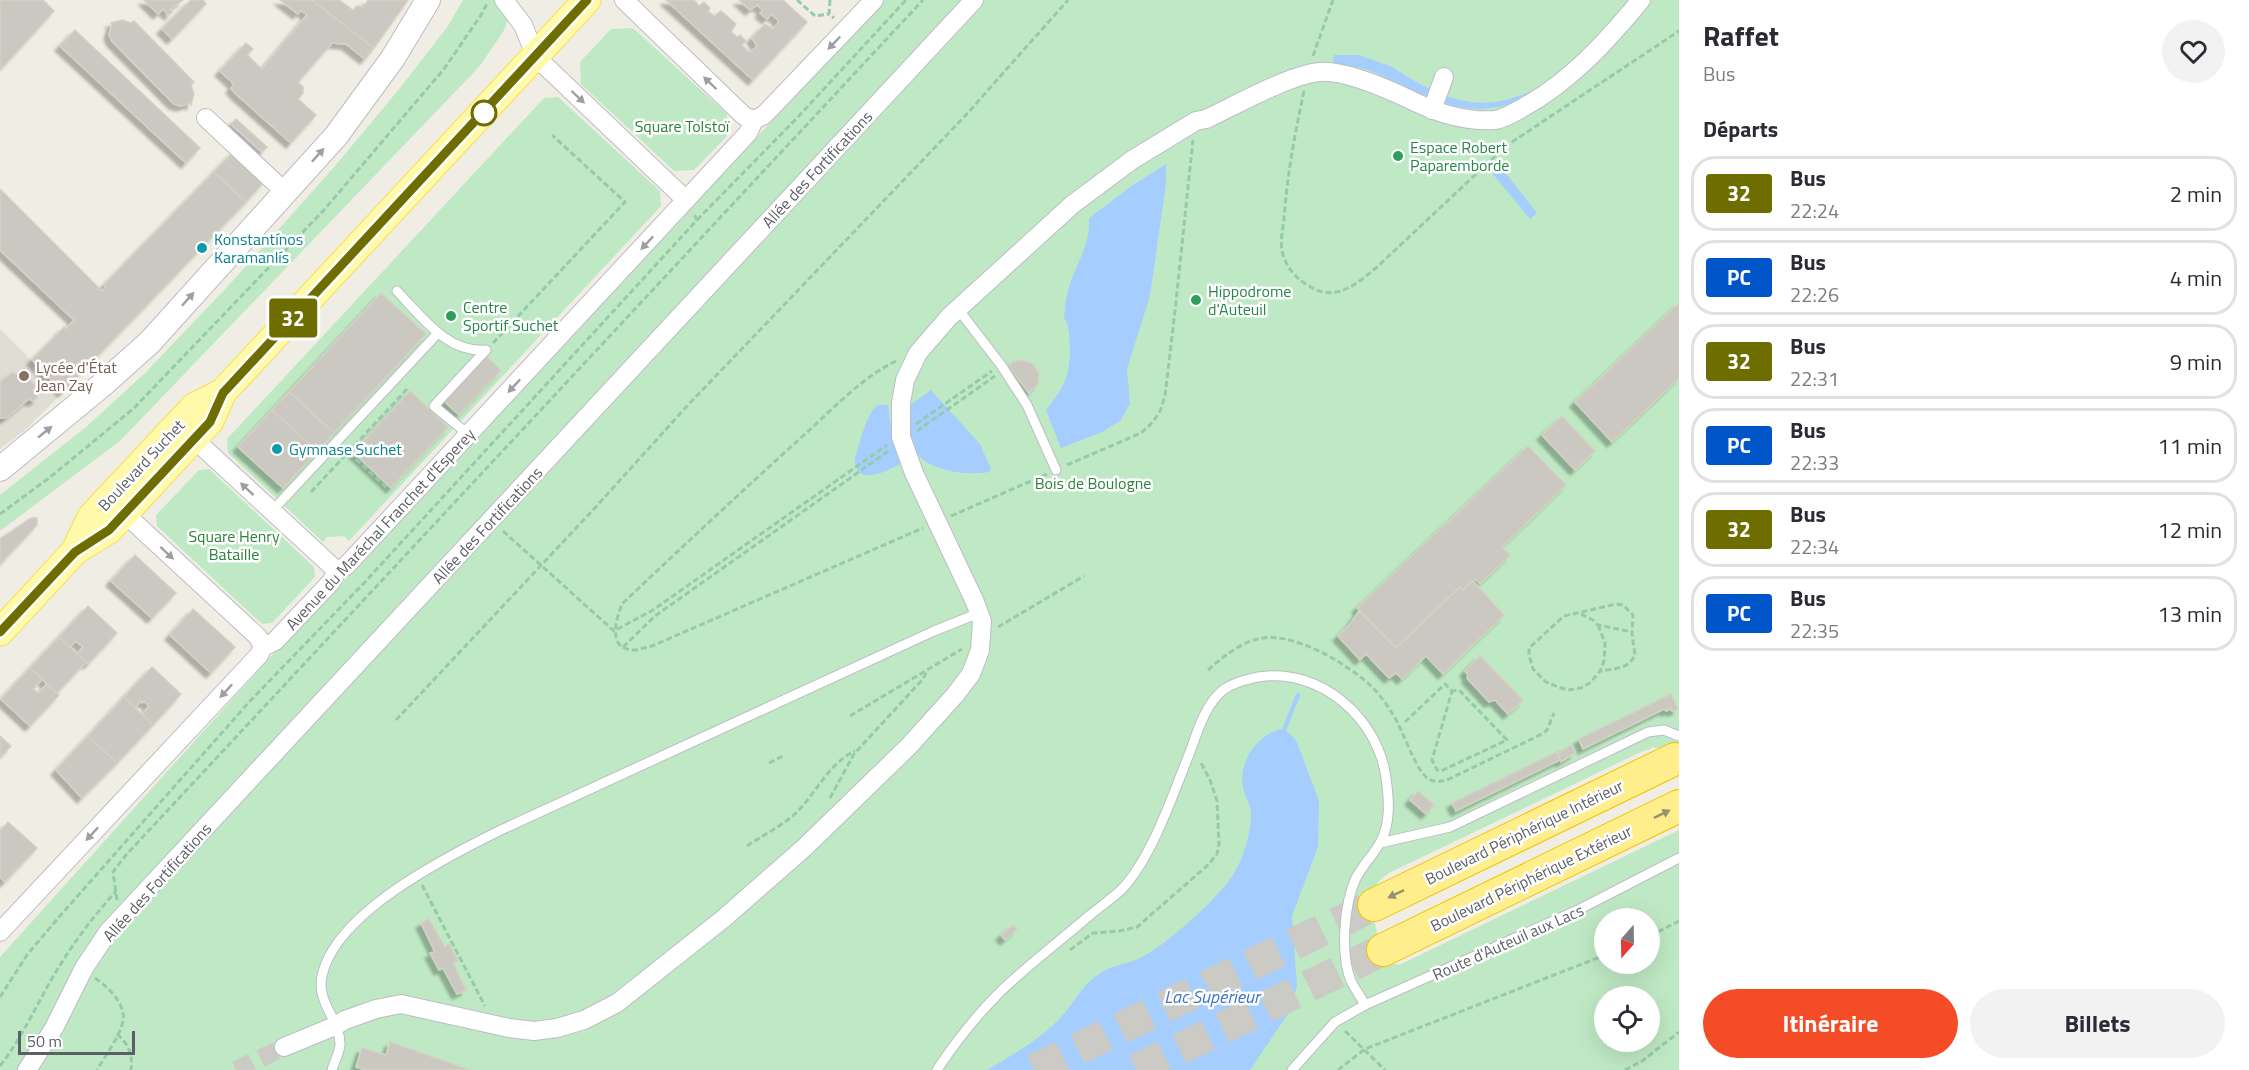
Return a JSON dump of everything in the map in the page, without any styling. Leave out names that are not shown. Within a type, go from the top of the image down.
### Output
[{"type":"highway","name":"Boulevard Périphérique Intérieur","points":[[1374,905],[1677,747]]},
{"type":"highway","name":"Boulevard Périphérique Extérieur","points":[[1383,950],[1679,806]]},
{"type":"main road","name":"Boulevard Suchet","points":[[0,632],[75,552],[109,530],[210,422],[223,393],[587,0]]},
{"type":"main road","name":"Boulevard Suchet","points":[[75,552],[91,518],[194,408],[223,393]]},
{"type":"street","points":[[0,469],[102,385],[150,342],[336,136],[393,58],[428,0]]},
{"type":"street","points":[[504,0],[523,25],[536,57],[686,200]]},
{"type":"street","points":[[624,0],[744,116],[754,120]]},
{"type":"street","name":"Avenue du Maréchal Franchet d'Esperey","points":[[0,932],[260,655],[263,647],[275,641],[331,582],[337,571],[346,566],[469,435],[748,133],[754,120],[764,116],[874,0]]},
{"type":"street","name":"Allée des Fortifications","points":[[27,1070],[54,1028],[84,968],[108,932],[974,0]]},
{"type":"street","points":[[284,1047],[345,1020],[376,1009],[401,1004],[534,1031],[557,1028],[584,1020],[617,1003],[723,919],[851,804],[909,746],[971,674],[980,650],[982,621],[914,473],[900,435],[900,403],[905,380],[918,353],[958,309],[1073,204],[1132,160],[1196,121],[1296,78],[1321,71],[1352,77],[1392,91],[1432,110],[1466,120],[1497,120],[1542,97],[1576,72],[1641,0]]},
{"type":"street","points":[[1432,110],[1444,78]]},
{"type":"street","points":[[206,118],[285,192]]},
{"type":"street","points":[[194,439],[337,571]]},
{"type":"street","points":[[124,513],[258,637],[263,647]]},
{"type":"lane","points":[[397,291],[448,341],[469,350],[486,350]]},
{"type":"lane","points":[[958,309],[1002,367],[1027,405],[1056,470]]},
{"type":"lane","points":[[272,511],[438,333]]},
{"type":"lane","points":[[469,435],[434,406],[486,350]]},
{"type":"lane","points":[[332,1070],[340,1044],[324,1002],[321,985],[324,967],[340,940],[367,912],[417,875],[446,857],[501,830],[979,613]]},
{"type":"lane","points":[[937,1070],[964,1030],[1000,992],[1122,888],[1140,865],[1167,808],[1211,702],[1235,683],[1267,676],[1287,675],[1320,686],[1353,710],[1369,729],[1383,764],[1388,795],[1387,823],[1380,843],[1355,881],[1349,897],[1346,917],[1345,941],[1350,979],[1365,1005]]},
{"type":"lane","points":[[1380,843],[1450,827],[1648,732],[1664,730],[1677,747]]},
{"type":"lane","name":"Route d'Auteuil aux Lacs","points":[[1292,1070],[1335,1022],[1365,1005],[1580,909],[1679,858]]},
{"type":"path","points":[[0,514],[49,478],[133,409],[324,210],[444,69],[481,15],[488,0]]},
{"type":"path","points":[[797,0],[815,16],[829,14]]},
{"type":"path","points":[[0,997],[27,956],[60,917],[277,673],[365,582],[697,220],[798,117],[906,0]]},
{"type":"path","name":"Allée des Fortifications","points":[[117,901],[113,872],[126,855],[923,0]]},
{"type":"path","points":[[396,720],[772,315],[949,134],[1068,0]]},
{"type":"path","points":[[1333,0],[1308,75],[1286,192],[1281,248],[1287,264],[1297,279],[1315,290],[1335,294],[1356,285],[1377,267],[1506,146],[1679,31]]},
{"type":"path","points":[[918,353],[882,368],[752,482],[622,604],[614,631],[623,647],[634,650],[652,646],[1141,433],[1154,422],[1161,411],[1165,396],[1196,121]]},
{"type":"path","points":[[486,350],[625,202],[552,135]]},
{"type":"path","points":[[686,200],[697,220]]},
{"type":"path","points":[[910,429],[1002,367]]},
{"type":"path","points":[[911,435],[1002,367]]},
{"type":"path","points":[[311,492],[407,389]]},
{"type":"path","points":[[614,631],[653,610],[894,440]]},
{"type":"path","points":[[623,647],[655,616],[896,446]]},
{"type":"path","points":[[349,452],[387,488]]},
{"type":"path","points":[[491,520],[614,631]]},
{"type":"path","points":[[1579,614],[1616,604],[1623,605],[1633,615],[1632,632],[1635,655],[1633,660],[1620,669],[1600,671]]},
{"type":"path","points":[[1572,613],[1587,616],[1598,625],[1603,636],[1604,661],[1600,671],[1590,683],[1581,688],[1568,690],[1546,682],[1533,669],[1528,655],[1532,644],[1564,616],[1572,613]]},
{"type":"path","points":[[1598,625],[1632,632]]},
{"type":"path","points":[[1208,670],[1242,645],[1264,638],[1290,640],[1341,663],[1374,689],[1394,715],[1422,772],[1436,782],[1449,779],[1542,734],[1554,713]]},
{"type":"path","points":[[273,668],[277,673]]},
{"type":"path","points":[[826,805],[856,750],[923,679],[928,669]]},
{"type":"path","points":[[1405,722],[1445,684],[1452,691]]},
{"type":"path","points":[[1459,690],[1507,740],[1441,771],[1437,770],[1432,760],[1452,691],[1459,690]]},
{"type":"path","points":[[1066,953],[1094,933],[1137,927],[1208,865],[1217,854],[1219,843],[1217,801],[1210,780],[1192,747]]},
{"type":"path","points":[[747,846],[796,813],[826,775],[856,750]]},
{"type":"path","points":[[770,763],[785,755]]},
{"type":"path","points":[[417,875],[495,1024]]},
{"type":"path","points":[[0,1066],[16,1045],[66,954],[116,891]]},
{"type":"path","points":[[1660,931],[1679,921]]},
{"type":"path","points":[[1338,1070],[1365,1049],[1594,959]]},
{"type":"path","points":[[94,977],[113,994],[122,1009],[124,1019],[97,1070]]},
{"type":"path","points":[[1335,1022],[1385,1070]]},
{"type":"path","points":[[1626,1070],[1642,1061],[1679,1032]]},
{"type":"path","points":[[117,1034],[127,1042],[132,1058],[130,1070]]},
{"type":"shaded area","name":"Lycée d'État Jean Zay","points":[[0,329],[63,392],[26,429],[0,449]]},
{"type":"green space","points":[[463,0],[517,0],[503,32],[479,67],[120,441],[0,531],[0,495],[86,427],[145,373],[230,284],[335,166],[400,88],[448,26]]},
{"type":"green space","name":"Bois de Boulogne","points":[[885,0],[1679,0],[1679,761],[1664,749],[1651,747],[1651,749],[1389,873],[1376,886],[1372,896],[1375,924],[1382,951],[1388,961],[1399,965],[1679,830],[1679,1070],[0,1070],[0,957],[283,643]]},
{"type":"green space","name":"Square Tolstoï","points":[[633,28],[727,114],[727,136],[694,170],[674,171],[581,84],[580,62],[611,29]]},
{"type":"green space","name":"Centre Sportif Suchet","points":[[558,97],[660,191],[661,206],[349,541],[344,536],[327,537],[323,542],[228,453],[227,439],[544,98]]},
{"type":"green space","name":"Square Henry Bataille","points":[[209,469],[314,567],[315,577],[272,623],[262,624],[157,526],[156,515],[199,470]]},
{"type":"water","points":[[1334,55],[1359,55],[1393,67],[1443,95],[1459,100],[1493,102],[1531,91],[1533,96],[1514,103],[1482,109],[1453,106],[1367,70],[1333,65]]},
{"type":"water","points":[[1166,164],[1166,184],[1150,296],[1127,369],[1130,404],[1120,421],[1102,432],[1061,448],[1046,410],[1062,387],[1069,365],[1070,346],[1068,328],[1064,318],[1066,301],[1087,238],[1089,218]]},
{"type":"water","points":[[1500,166],[1537,213],[1530,219],[1492,173]]},
{"type":"water","points":[[931,390],[980,444],[991,469],[989,472],[958,472],[936,467],[919,456],[913,448],[909,433],[909,406]]},
{"type":"water","points":[[877,405],[888,405],[892,438],[904,462],[876,474],[862,474],[855,463],[856,456],[866,423]]},
{"type":"water","name":"Lac Supérieur","points":[[1280,729],[1288,732],[1297,742],[1319,801],[1318,847],[1292,916],[1297,986],[1290,1011],[1250,1070],[987,1070],[1044,1033],[1061,1017],[1091,980],[1111,968],[1149,953],[1190,922],[1215,897],[1233,875],[1246,846],[1250,829],[1251,810],[1242,779],[1246,760],[1263,737]]},
{"type":"building","points":[[0,0],[43,0],[54,11],[0,70]]},
{"type":"building","points":[[144,0],[183,0],[170,9],[172,12],[169,15],[163,9],[158,14]]},
{"type":"building","points":[[191,0],[203,0],[206,4],[172,39],[162,29]]},
{"type":"building","points":[[280,0],[312,0],[374,48],[365,59],[346,44],[332,43],[298,82],[303,87],[303,93],[298,99],[316,115],[291,143],[236,94],[231,88],[234,85],[232,82],[220,71],[246,43],[253,49],[247,55],[262,69],[307,15],[301,10],[298,14]]},
{"type":"building","points":[[312,0],[339,0],[353,10],[357,6],[364,7],[368,0],[408,0],[374,48]]},
{"type":"building","points":[[666,0],[694,0],[699,6],[704,2],[710,8],[708,11],[714,16],[721,11],[736,24],[731,32],[737,37],[740,35],[746,41],[742,45],[751,52],[757,46],[752,38],[765,24],[773,29],[778,20],[771,14],[767,19],[760,13],[763,10],[757,5],[750,10],[739,0],[783,0],[807,22],[753,80]]},
{"type":"building","points":[[122,20],[131,23],[134,21],[194,82],[191,85],[194,94],[191,105],[190,103],[181,106],[174,104],[112,41],[109,35],[111,23]]},
{"type":"building","points":[[75,30],[200,148],[186,163],[60,46]]},
{"type":"building","points":[[236,119],[267,147],[262,152],[231,124]]},
{"type":"building","points":[[233,152],[264,182],[246,202],[214,172]]},
{"type":"building","points":[[214,172],[246,202],[63,392],[32,360],[64,327],[66,329],[74,320],[0,250],[0,189],[102,291],[106,287],[104,285]]},
{"type":"building","points":[[381,293],[426,334],[334,433],[289,392]]},
{"type":"building","points":[[1679,303],[1679,378],[1612,442],[1575,402]]},
{"type":"building","points":[[485,355],[501,370],[459,415],[443,400]]},
{"type":"building","points":[[1021,360],[1033,364],[1039,374],[1038,384],[1029,393],[1009,367],[1013,362]]},
{"type":"building","points":[[21,371],[36,386],[33,389],[37,393],[37,398],[33,401],[29,399],[6,418],[0,418],[0,382],[13,372],[15,375]]},
{"type":"building","points":[[410,391],[448,427],[391,488],[353,452]]},
{"type":"building","points":[[289,392],[334,433],[317,451],[272,410]]},
{"type":"building","name":"Gymnase Suchet","points":[[272,410],[317,451],[283,488],[238,447]]},
{"type":"building","points":[[1562,416],[1595,451],[1575,470],[1542,435]]},
{"type":"building","points":[[1528,446],[1566,485],[1502,547],[1510,555],[1480,584],[1475,579],[1463,590],[1460,587],[1396,648],[1357,608]]},
{"type":"building","points":[[31,518],[37,518],[37,525],[0,564],[0,539]]},
{"type":"building","points":[[135,555],[176,593],[152,618],[111,581]]},
{"type":"building","points":[[1473,581],[1504,615],[1443,674],[1426,656],[1402,679],[1396,673],[1389,678],[1366,654],[1360,660],[1338,636],[1359,611],[1396,648],[1460,587],[1463,590]]},
{"type":"building","points":[[88,606],[117,633],[88,664],[77,654],[83,647],[76,641],[70,647],[59,637]]},
{"type":"building","points":[[193,609],[235,647],[211,673],[170,635]]},
{"type":"building","points":[[59,637],[86,662],[57,693],[30,668]]},
{"type":"building","points":[[1480,656],[1523,700],[1508,714],[1495,700],[1489,702],[1467,678],[1465,671]]},
{"type":"building","points":[[152,667],[181,694],[153,725],[142,714],[149,706],[144,701],[142,703],[140,701],[135,708],[124,697]]},
{"type":"building","points":[[30,668],[42,679],[33,689],[38,693],[47,684],[59,695],[30,726],[1,699]]},
{"type":"building","points":[[1671,694],[1678,709],[1666,711],[1664,709],[1583,749],[1579,739]]},
{"type":"building","points":[[124,697],[153,725],[117,763],[88,736]]},
{"type":"building","points":[[0,736],[11,746],[0,758]]},
{"type":"building","points":[[88,736],[117,763],[82,798],[56,770]]},
{"type":"building","points":[[1571,745],[1575,753],[1561,762],[1557,754]]},
{"type":"building","points":[[1559,751],[1557,754],[1560,760],[1456,811],[1452,803]]},
{"type":"building","points":[[1418,791],[1434,805],[1426,814],[1410,800]]},
{"type":"building","points":[[8,822],[37,848],[5,882],[0,877],[0,831]]},
{"type":"building","points":[[429,919],[445,947],[449,944],[458,961],[453,963],[466,990],[457,994],[443,968],[439,970],[430,953],[435,952],[421,923]]},
{"type":"building","points":[[1013,925],[1017,929],[1005,940],[1001,935]]},
{"type":"building","points":[[390,1042],[470,1070],[365,1070],[356,1067],[362,1048],[386,1055]]},
{"type":"waterway","points":[[1284,730],[1298,695]]},
{"type":"tunnel","points":[[1034,1070],[1374,905]]},
{"type":"tunnel","points":[[1136,1070],[1383,950]]},
{"type":"tunnel","points":[[236,1070],[284,1047]]},
{"type":"bus line","name":"32","points":[[0,632],[75,552],[109,530],[210,422],[223,393],[587,0]]},
{"type":"place","name":"Espace Robert Paparemborde","points":[[1398,156]]},
{"type":"place","name":"Konstantínos Karamanlís","points":[[202,248]]},
{"type":"place","name":"Hippodrome d'Auteuil","points":[[1196,300]]},
{"type":"place","name":"Centre Sportif Suchet","points":[[451,316]]},
{"type":"place","name":"Lycée d'État Jean Zay","points":[[24,376]]},
{"type":"place","name":"Gymnase Suchet","points":[[277,449]]}]
